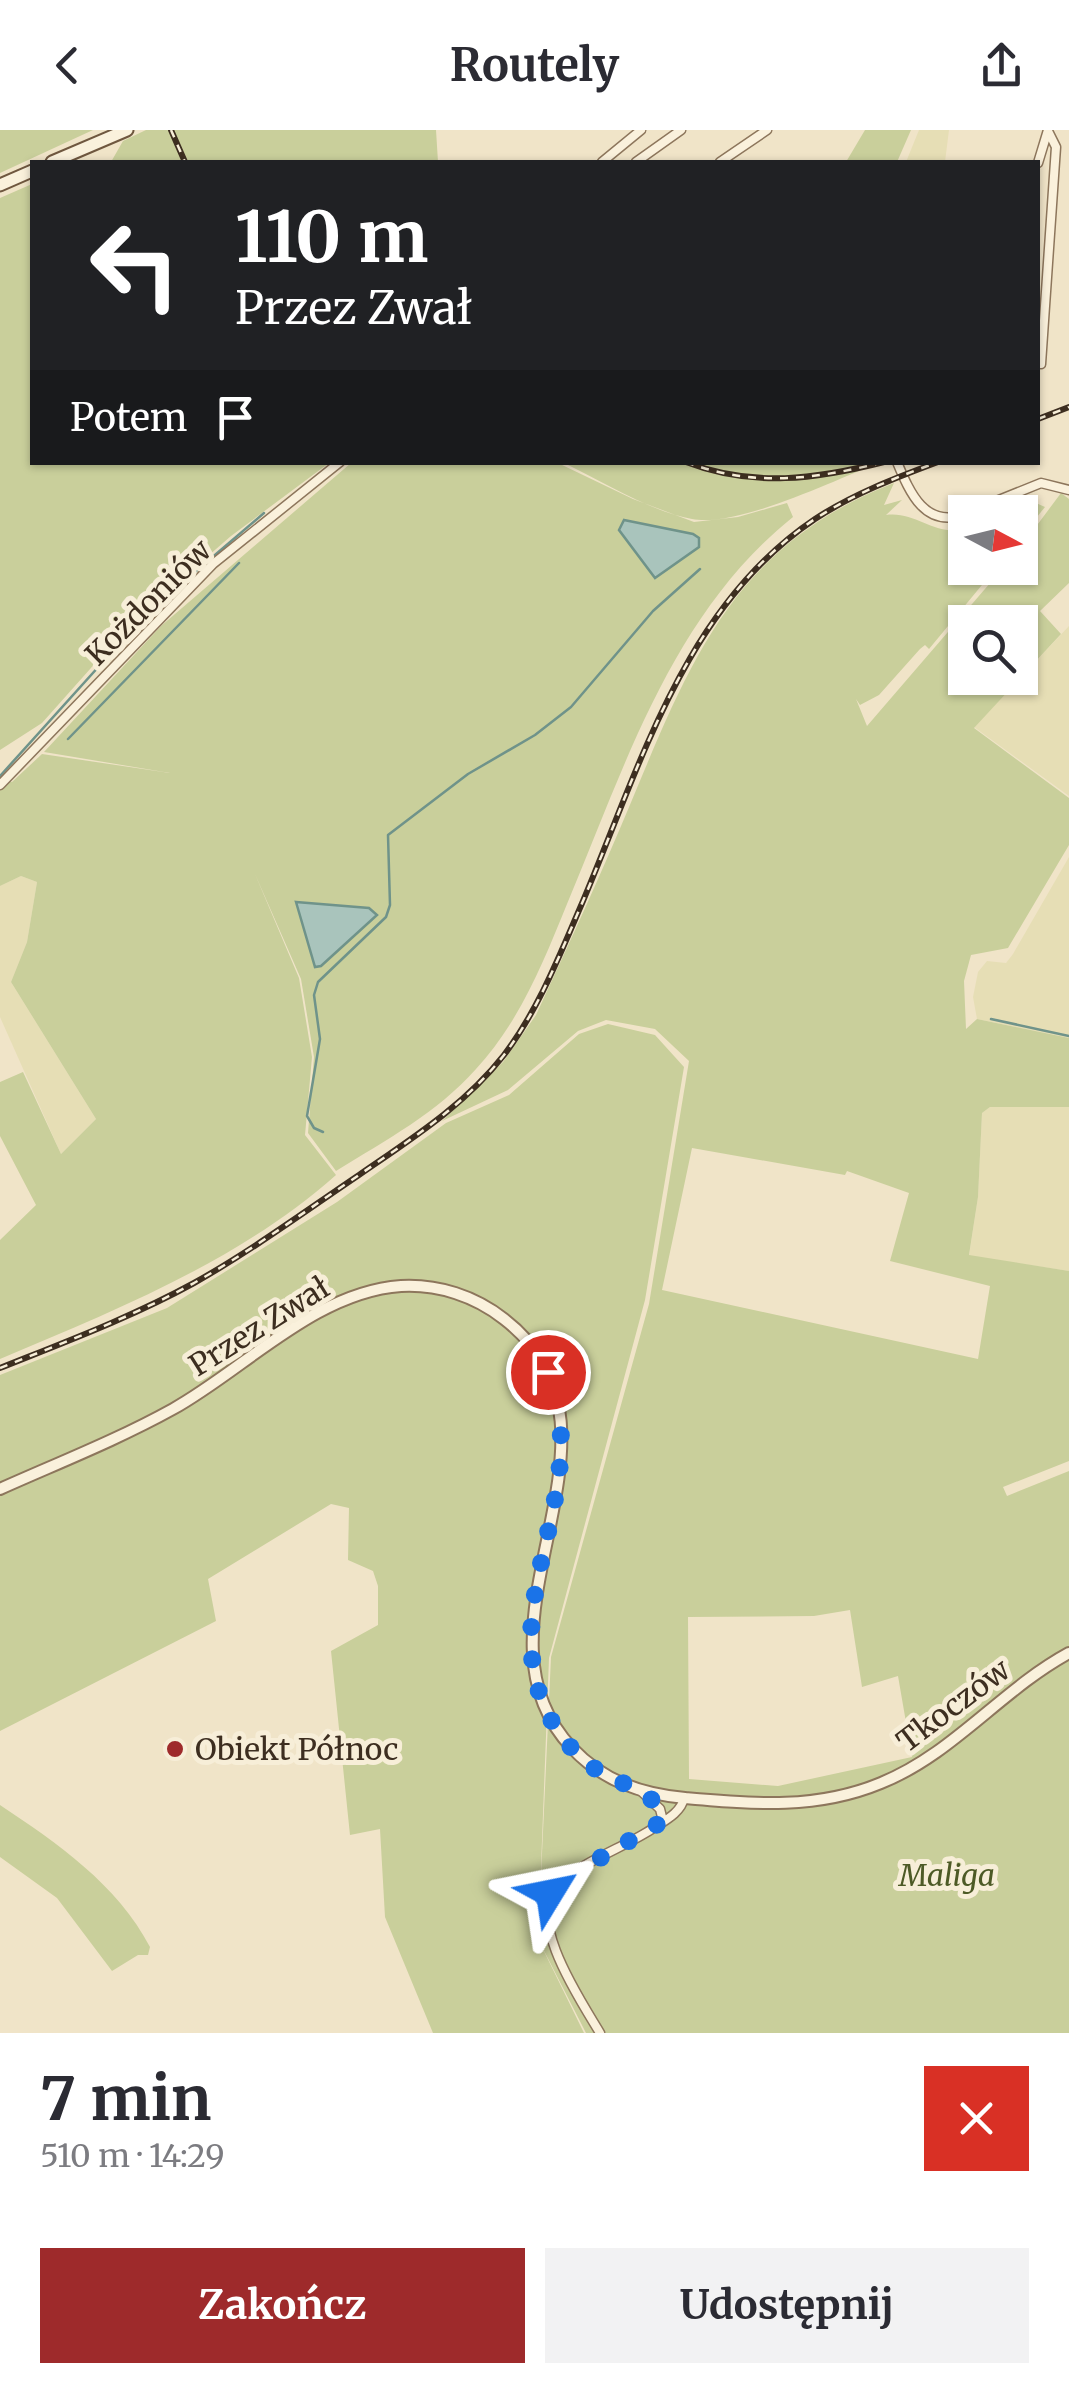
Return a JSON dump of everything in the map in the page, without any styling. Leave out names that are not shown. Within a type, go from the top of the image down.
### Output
[{"type":"main road","points":[[57,160],[127,130]]},
{"type":"main road","points":[[0,185],[30,172]]},
{"type":"street","points":[[604,160],[641,130]]},
{"type":"street","points":[[639,160],[681,130]]},
{"type":"street","points":[[723,160],[767,130]]},
{"type":"street","points":[[1041,364],[1056,147],[1048,130]]},
{"type":"street","points":[[1039,160],[1048,130]]},
{"type":"street","points":[[1056,147],[1069,147]]},
{"type":"street","name":"Kożdoniów","points":[[0,785],[213,564],[336,465]]},
{"type":"street","points":[[898,465],[908,490],[927,512],[948,517]]},
{"type":"street","points":[[1012,495],[1040,483],[1069,490]]},
{"type":"street","name":"Przez Zwał","points":[[0,1489],[172,1410],[352,1297],[418,1286],[478,1302],[512,1325],[533,1349],[548,1372],[560,1413],[560,1466],[532,1631],[538,1691],[552,1722],[575,1752],[597,1771],[635,1789],[684,1798]]},
{"type":"street","name":"Tkoczów","points":[[684,1798],[788,1804],[865,1789],[934,1755],[1069,1653]]},
{"type":"street","points":[[635,1789],[660,1810],[663,1821]]},
{"type":"street","points":[[600,2033],[559,1957],[547,1926],[548,1899],[566,1878],[663,1821],[682,1806],[684,1798]]},
{"type":"shaded area","points":[[919,130],[949,130],[945,160],[907,160]]},
{"type":"shaded area","points":[[1069,626],[1069,796],[974,727],[1004,695],[1038,695],[1038,659]]},
{"type":"shaded area","points":[[1069,857],[1069,1038],[977,1019],[973,997],[978,972],[987,961],[1006,963]]},
{"type":"shaded area","points":[[21,876],[37,882],[27,942],[11,982],[96,1119],[61,1154],[0,1017],[0,886]]},
{"type":"shaded area","points":[[990,1107],[1069,1107],[1069,1271],[969,1256],[978,1197],[982,1113]]},
{"type":"green space","points":[[0,130],[93,130],[0,173]]},
{"type":"green space","points":[[146,130],[436,130],[438,160],[112,160],[123,141]]},
{"type":"green space","points":[[865,130],[911,130],[898,160],[847,160]]},
{"type":"green space","points":[[30,185],[30,465],[326,465],[231,536],[131,623],[42,723],[0,750],[0,198]]},
{"type":"green space","points":[[349,465],[562,465],[633,499],[694,522],[738,517],[787,503],[793,517],[751,556],[715,599],[684,646],[632,746],[529,991],[492,1051],[461,1085],[392,1137],[336,1171],[308,1133],[314,1057],[301,979],[255,874],[299,978],[312,1057],[305,1135],[336,1175],[299,1206],[218,1258],[133,1301],[0,1359],[0,1240],[36,1205],[0,1136],[0,1082],[23,1072],[61,1154],[96,1119],[11,982],[27,942],[37,882],[21,876],[0,886],[0,779],[12,782],[42,754],[170,773],[44,752],[161,626]]},
{"type":"green space","points":[[568,465],[873,465],[786,501],[711,520],[659,510]]},
{"type":"green space","name":"Maliga","points":[[894,483],[884,505],[902,500],[886,515],[907,517],[948,530],[948,585],[982,585],[965,605],[948,605],[948,626],[929,649],[925,645],[920,649],[879,695],[860,705],[856,699],[867,726],[948,632],[948,695],[1005,695],[974,728],[1069,798],[1069,845],[1008,948],[971,955],[964,981],[966,1029],[977,1019],[1069,1038],[1069,1107],[990,1107],[982,1113],[978,1197],[969,1255],[1069,1271],[1069,1461],[1003,1487],[1007,1496],[1069,1471],[1069,2033],[586,2033],[537,1937],[584,2033],[433,2033],[385,1917],[380,1829],[350,1835],[331,1651],[378,1625],[378,1586],[373,1571],[348,1560],[349,1508],[331,1504],[208,1579],[216,1621],[0,1731],[0,1375],[167,1308],[337,1202],[446,1123],[509,1095],[579,1034],[608,1024],[655,1035],[684,1067],[645,1300],[549,1658],[539,1919],[551,1657],[649,1304],[689,1061],[655,1029],[606,1020],[578,1031],[508,1090],[442,1121],[503,1062],[536,1015],[676,698],[700,653],[727,610],[758,572],[795,538],[840,508]],"holes":[[[692,1148],[845,1175],[847,1171],[909,1193],[890,1261],[990,1286],[978,1359],[662,1290]],[[850,1610],[862,1687],[898,1676],[912,1757],[778,1786],[689,1779],[688,1617],[814,1616]]]},
{"type":"green space","points":[[1061,493],[1069,499],[1069,583],[1040,611],[1061,634],[1038,659],[1038,605],[971,605],[988,585],[1038,585],[1038,524]]},
{"type":"green space","points":[[0,1805],[64,1850],[103,1884],[136,1924],[150,1947],[148,1955],[138,1955],[112,1971],[57,1898],[0,1857]]},
{"type":"water","points":[[624,520],[693,534],[699,538],[699,547],[655,578],[619,530]]},
{"type":"water","points":[[296,902],[369,908],[377,915],[321,966],[315,967]]},
{"type":"waterway","points":[[0,776],[147,613],[264,513]]},
{"type":"waterway","points":[[68,739],[239,563]]},
{"type":"waterway","points":[[323,1132],[314,1128],[307,1116],[320,1039],[314,995],[318,982],[386,917],[390,905],[388,835],[468,774],[535,735],[571,707],[653,611],[700,569]]},
{"type":"waterway","points":[[991,1019],[1069,1036]]},
{"type":"railway","points":[[171,130],[184,160]]},
{"type":"railway","points":[[1040,418],[1069,407]]},
{"type":"railway","points":[[695,465],[760,478],[810,476],[870,465]]},
{"type":"railway","points":[[0,1368],[123,1318],[215,1271],[398,1148],[472,1090],[504,1055],[538,1000],[672,691],[732,596],[770,555],[815,519],[859,494],[930,465]]},
{"type":"place","name":"Obiekt Północ","points":[[175,1749]]},
{"type":"route","points":[[548,1372],[558,1400],[563,1436],[532,1631],[536,1683],[547,1712],[567,1743],[597,1771],[640,1790],[660,1810],[663,1821],[566,1878],[550,1893]]}]
